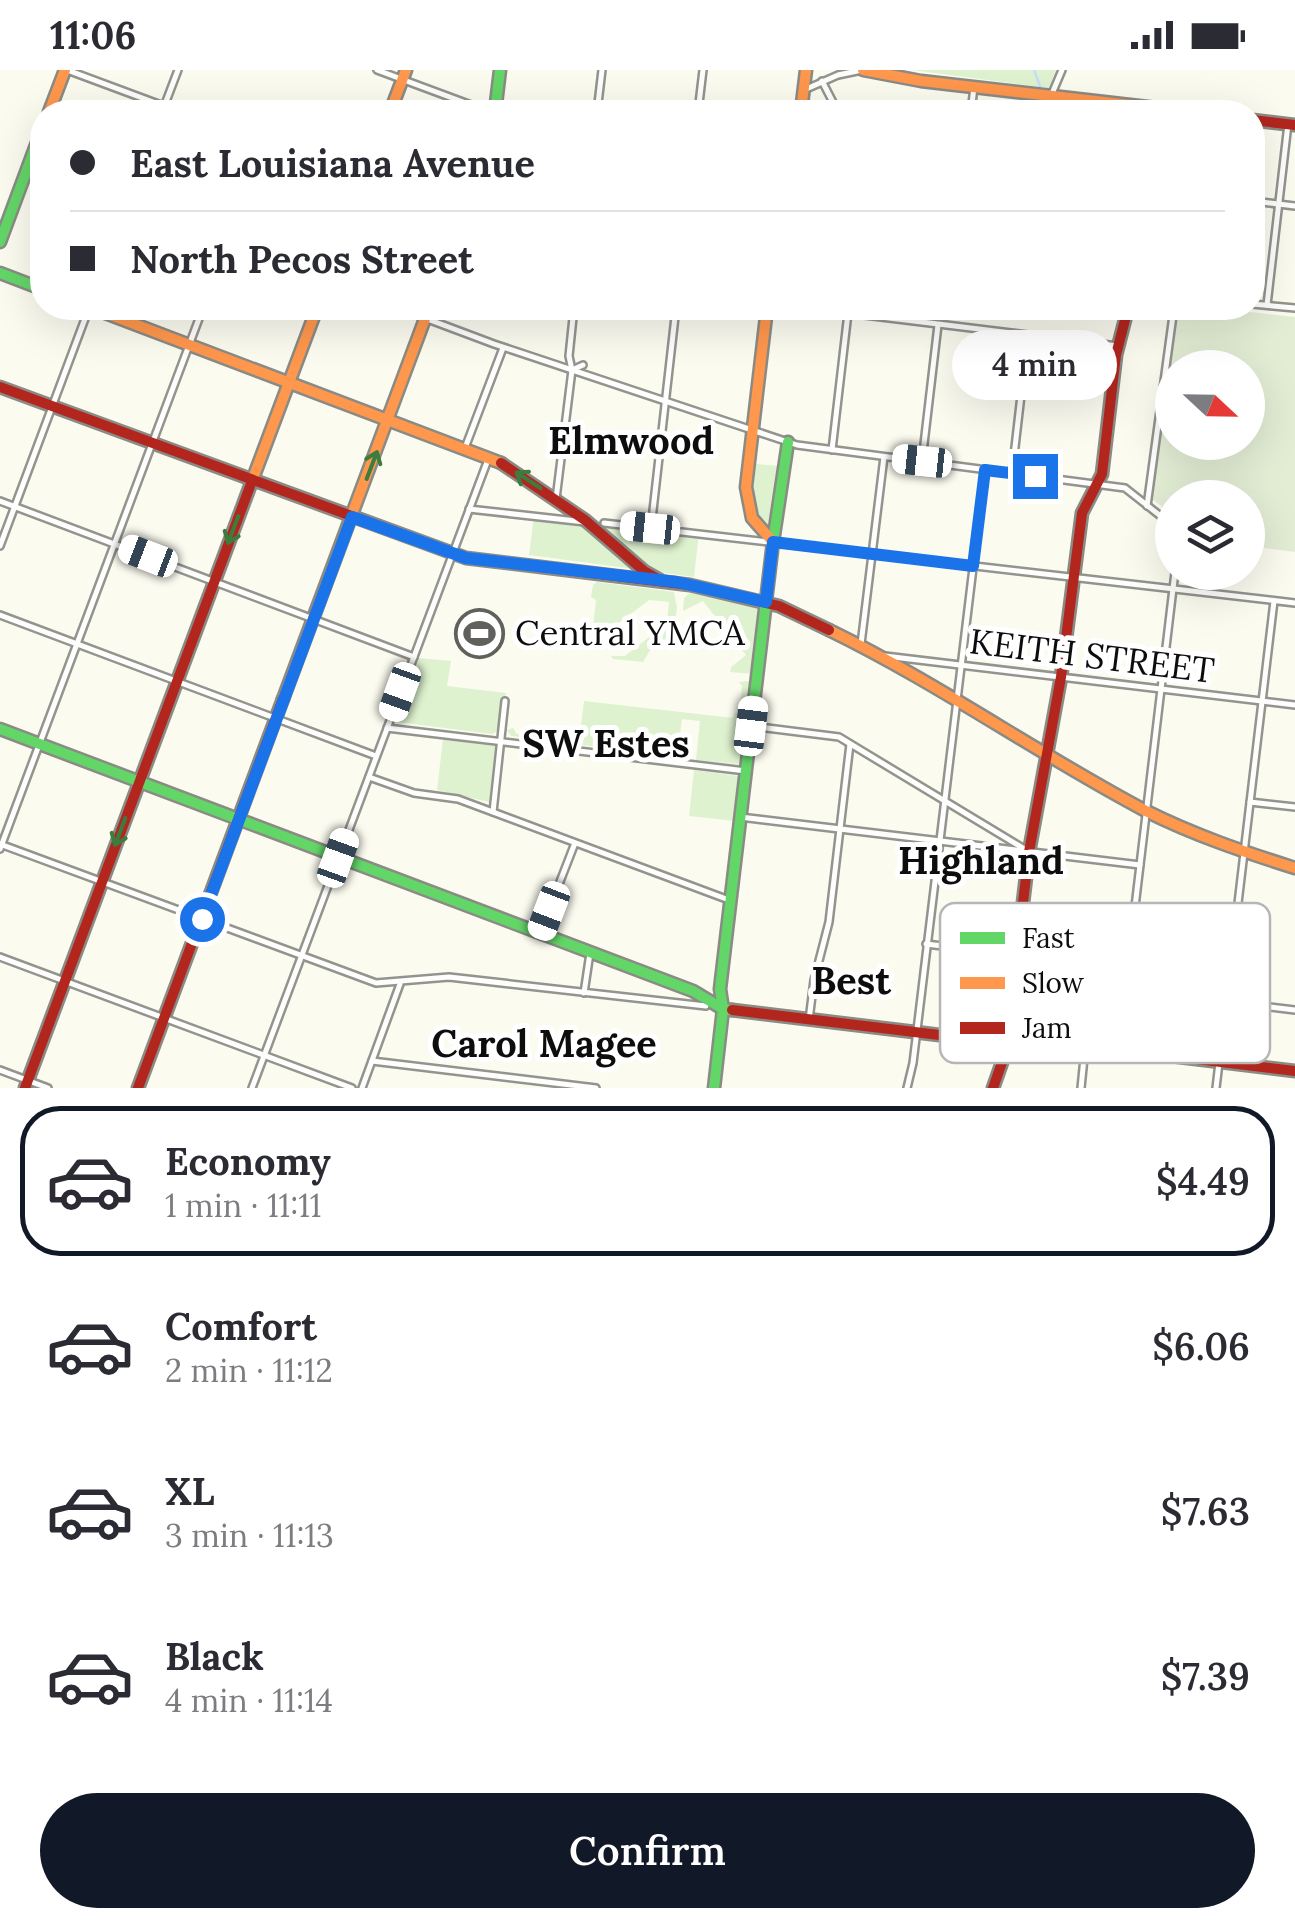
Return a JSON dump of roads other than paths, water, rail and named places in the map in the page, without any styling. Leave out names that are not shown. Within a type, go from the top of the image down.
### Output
[{"type":"main road","points":[[54,100],[66,70]]},
{"type":"main road","points":[[495,100],[500,70]]},
{"type":"main road","points":[[803,100],[806,70]]},
{"type":"main road","points":[[862,70],[1080,100]]},
{"type":"main road","points":[[395,100],[404,75]]},
{"type":"main road","points":[[1265,121],[1291,124]]},
{"type":"main road","points":[[0,242],[30,161]]},
{"type":"main road","points":[[0,273],[30,284]]},
{"type":"main road","points":[[124,320],[489,457],[556,499],[661,580]]},
{"type":"main road","points":[[27,1084],[312,320]]},
{"type":"main road","points":[[138,1088],[425,320]]},
{"type":"main road","points":[[766,320],[746,487],[748,514],[777,542]]},
{"type":"main road","points":[[1023,903],[1062,677],[1082,513],[1102,474],[1125,320]]},
{"type":"main road","points":[[0,386],[466,558],[661,580],[766,602],[861,644],[1147,811],[1244,852],[1295,868]]},
{"type":"main road","points":[[714,1088],[730,900],[788,442]]},
{"type":"main road","points":[[0,730],[693,992],[723,1009],[940,1035]]},
{"type":"main road","points":[[994,1088],[1001,1063]]},
{"type":"main road","points":[[1228,1063],[1295,1071]]},
{"type":"street","points":[[66,70],[141,100]]},
{"type":"street","points":[[166,100],[178,70]]},
{"type":"street","points":[[377,70],[404,75],[464,100]]},
{"type":"street","points":[[598,100],[602,70]]},
{"type":"street","points":[[699,100],[703,70]]},
{"type":"street","points":[[804,90],[862,70]]},
{"type":"street","points":[[1051,96],[1062,70]]},
{"type":"street","points":[[822,81],[832,100]]},
{"type":"street","points":[[972,100],[974,87]]},
{"type":"street","points":[[1291,124],[1267,305],[1295,308]]},
{"type":"street","points":[[1265,202],[1295,206]]},
{"type":"street","points":[[0,546],[86,320]]},
{"type":"street","points":[[198,320],[0,846],[376,984],[400,984]]},
{"type":"street","points":[[443,320],[503,347],[788,442],[1125,488],[1155,511]]},
{"type":"street","points":[[556,499],[572,370],[569,356],[573,320]]},
{"type":"street","points":[[650,528],[675,320]]},
{"type":"street","points":[[832,450],[847,320]]},
{"type":"street","points":[[905,320],[1118,346]]},
{"type":"street","points":[[1148,506],[1172,320]]},
{"type":"street","points":[[922,461],[938,324]]},
{"type":"street","points":[[1012,473],[1028,335]]},
{"type":"street","points":[[465,448],[503,347]]},
{"type":"street","points":[[572,370],[582,365]]},
{"type":"street","points":[[252,1088],[489,457]]},
{"type":"street","points":[[861,644],[884,457]]},
{"type":"street","points":[[907,1088],[985,470]]},
{"type":"street","points":[[0,501],[414,657]]},
{"type":"street","points":[[469,509],[587,522]]},
{"type":"street","points":[[604,524],[1155,587]]},
{"type":"street","points":[[1136,903],[1173,590]]},
{"type":"street","points":[[1181,590],[1295,603]]},
{"type":"street","points":[[1238,903],[1274,601]]},
{"type":"street","points":[[0,615],[377,756]]},
{"type":"street","name":"KEITH STREET","points":[[882,656],[1295,705]]},
{"type":"street","points":[[493,812],[505,701]]},
{"type":"street","points":[[751,726],[839,738],[1029,852]]},
{"type":"street","points":[[387,728],[746,771]]},
{"type":"street","points":[[809,1020],[814,980],[829,922],[850,744]]},
{"type":"street","points":[[369,777],[414,794],[458,799],[730,900]]},
{"type":"street","points":[[1250,802],[1295,807]]},
{"type":"street","points":[[740,816],[1140,865]]},
{"type":"street","points":[[540,934],[575,843]]},
{"type":"street","points":[[926,944],[940,946]]},
{"type":"street","points":[[584,993],[590,953]]},
{"type":"street","points":[[0,957],[352,1088]]},
{"type":"street","points":[[362,1088],[405,979],[450,978],[706,1006]]},
{"type":"street","points":[[1270,1007],[1295,1010]]},
{"type":"street","points":[[372,1061],[596,1088]]},
{"type":"street","points":[[1080,1088],[1083,1063]]},
{"type":"street","points":[[1216,1088],[1220,1063]]},
{"type":"street","points":[[0,1070],[27,1084],[48,1088]]},
{"type":"waterway","points":[[1034,70],[1040,86]]},
{"type":"place","name":"Central YMCA","points":[[480,633]]},
{"type":"district","name":"Elmwood","points":[[631,441]]},
{"type":"district","name":"SW Estes","points":[[606,744]]},
{"type":"district","name":"Highland","points":[[981,861]]},
{"type":"district","name":"Best","points":[[851,981]]},
{"type":"district","name":"Carol Magee","points":[[544,1044]]}]
